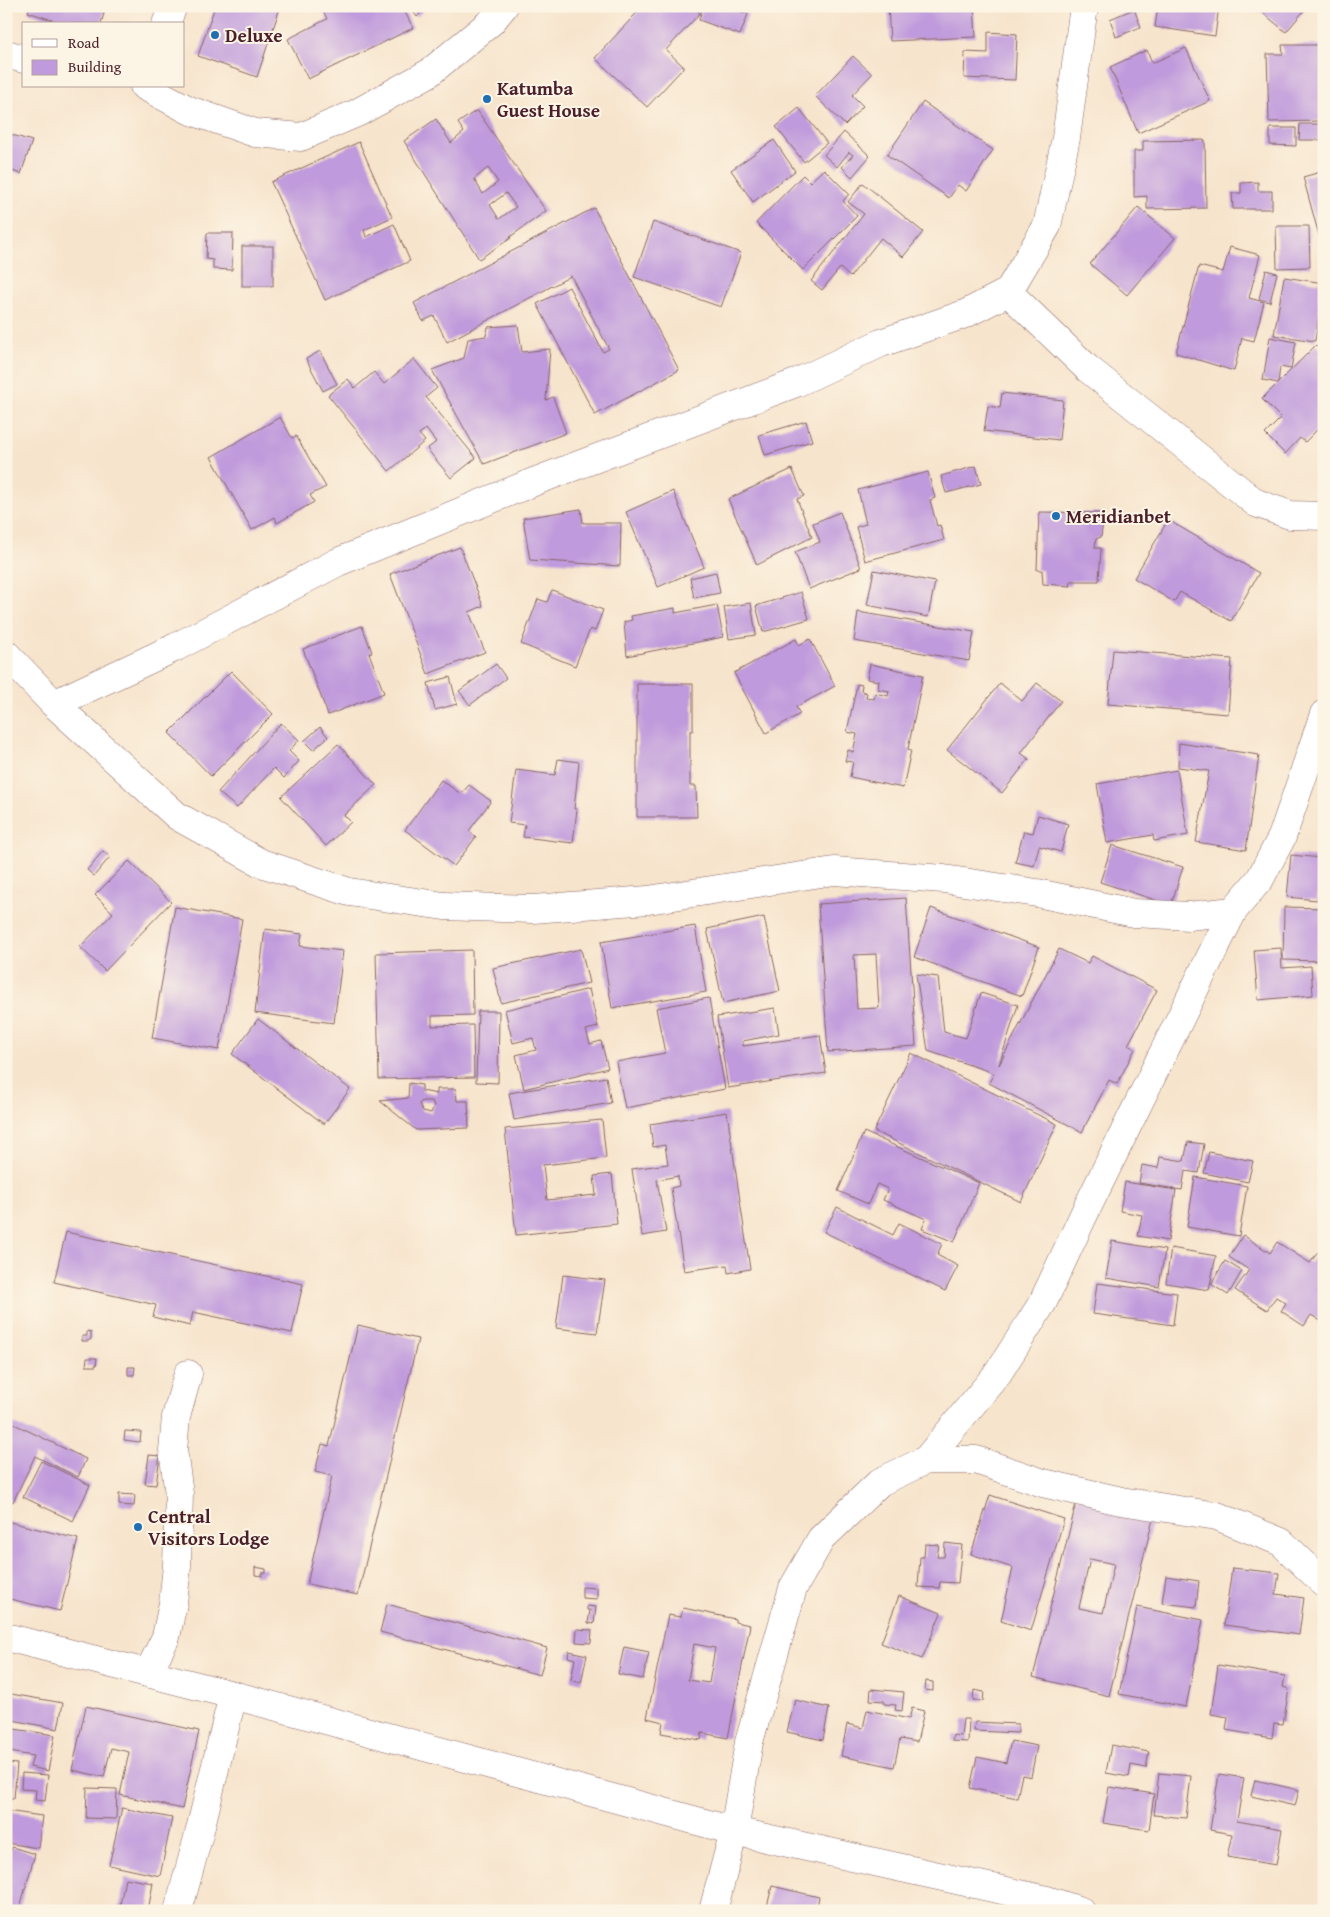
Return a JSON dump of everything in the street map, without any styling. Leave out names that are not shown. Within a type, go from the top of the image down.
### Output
[{"type":"street","points":[[167,22],[174,6]]},
{"type":"street","points":[[148,88],[190,110],[255,132],[301,137],[357,113],[429,73],[491,22],[504,6]]},
{"type":"street","points":[[54,704],[176,647],[338,562],[536,481],[796,383],[881,343],[965,314],[1008,292],[1047,226],[1066,138],[1084,6]]},
{"type":"street","points":[[6,54],[22,58]]},
{"type":"street","points":[[1008,292],[1087,368],[1256,503],[1290,515],[1324,516]]},
{"type":"street","points":[[6,654],[54,704],[177,816],[260,863],[349,892],[444,906],[532,909],[648,900],[834,870],[944,879],[1037,893],[1134,913],[1189,916],[1233,911]]},
{"type":"street","points":[[713,1911],[734,1831],[748,1742],[793,1588],[821,1539],[860,1501],[880,1482],[926,1460],[998,1373],[1043,1302],[1086,1210],[1233,911],[1260,879],[1282,837],[1324,714]]},
{"type":"street","points":[[148,1673],[166,1637],[174,1603],[179,1494],[173,1450],[176,1417],[188,1374]]},
{"type":"street","points":[[926,1460],[976,1460],[1043,1483],[1121,1501],[1217,1516],[1281,1542],[1324,1583]]},
{"type":"street","points":[[6,1637],[233,1695],[734,1831],[1046,1905],[1081,1911]]},
{"type":"street","points":[[178,1911],[200,1834],[233,1695]]},
{"type":"building","points":[[30,6],[106,6],[102,22],[58,22],[28,12]]},
{"type":"building","points":[[215,6],[265,6],[279,11],[257,77],[198,56]]},
{"type":"building","points":[[321,6],[402,6],[413,28],[308,79],[288,39],[327,19]]},
{"type":"building","points":[[409,6],[427,6],[417,17]]},
{"type":"building","points":[[643,6],[693,6],[700,13],[666,50],[684,67],[647,107],[595,58]]},
{"type":"building","points":[[703,6],[726,6],[748,14],[740,35],[699,20]]},
{"type":"building","points":[[888,6],[974,6],[976,37],[890,41]]},
{"type":"building","points":[[1158,6],[1219,6],[1215,36],[1155,27]]},
{"type":"building","points":[[1261,6],[1308,6],[1286,32],[1258,9]]},
{"type":"building","points":[[1134,9],[1141,27],[1116,37],[1110,19]]},
{"type":"building","points":[[988,32],[1017,34],[1015,80],[964,78],[965,52],[988,53]]},
{"type":"building","points":[[1282,45],[1324,45],[1324,121],[1269,122],[1267,54],[1283,54]]},
{"type":"building","points":[[1186,48],[1210,101],[1138,133],[1110,67],[1147,50],[1152,63]]},
{"type":"building","points":[[853,56],[872,74],[852,95],[863,106],[845,125],[815,96]]},
{"type":"building","points":[[923,102],[993,150],[966,191],[958,185],[949,198],[887,155]]},
{"type":"building","points":[[799,108],[827,143],[804,162],[776,127]]},
{"type":"building","points":[[477,110],[546,211],[511,238],[479,259],[404,141],[436,119],[451,143],[464,132],[458,123]],"holes":[[[488,168],[498,182],[483,194],[474,179]],[[506,193],[516,207],[499,219],[490,205]]]},
{"type":"building","points":[[1300,124],[1324,124],[1324,140],[1299,140]]},
{"type":"building","points":[[1270,128],[1296,128],[1296,146],[1270,145]]},
{"type":"building","points":[[844,132],[870,156],[852,177],[842,167],[853,155],[849,152],[837,167],[824,155]]},
{"type":"building","points":[[6,133],[32,141],[21,174],[6,169]]},
{"type":"building","points":[[774,140],[795,171],[753,202],[731,170]]},
{"type":"building","points":[[1205,140],[1206,208],[1147,209],[1147,196],[1134,197],[1134,151],[1143,151],[1143,141]]},
{"type":"building","points":[[359,142],[392,217],[364,230],[366,237],[394,224],[410,261],[325,300],[271,182]]},
{"type":"building","points":[[824,169],[849,194],[843,201],[857,216],[803,270],[756,223],[803,175],[810,182]]},
{"type":"building","points":[[1324,171],[1324,250],[1323,250],[1303,177]]},
{"type":"building","points":[[1258,182],[1258,191],[1272,191],[1272,209],[1233,209],[1232,193],[1241,193],[1241,183]]},
{"type":"building","points":[[863,183],[923,232],[903,257],[881,238],[850,277],[840,268],[822,290],[811,281],[864,214],[848,202]]},
{"type":"building","points":[[1138,207],[1175,238],[1127,295],[1090,264]]},
{"type":"building","points":[[594,208],[679,370],[595,415],[537,304],[569,287],[603,352],[609,349],[571,276],[447,342],[434,316],[423,321],[414,303]]},
{"type":"building","points":[[653,222],[741,253],[721,307],[634,277]]},
{"type":"building","points":[[1276,226],[1309,226],[1310,267],[1277,268]]},
{"type":"building","points":[[207,233],[233,233],[232,270],[213,269],[213,260],[206,259]]},
{"type":"building","points":[[242,246],[273,246],[273,286],[242,286]]},
{"type":"building","points":[[1230,247],[1260,255],[1249,298],[1264,302],[1254,341],[1242,338],[1234,371],[1176,353],[1199,266],[1223,272]]},
{"type":"building","points":[[1266,270],[1277,273],[1270,302],[1259,299]]},
{"type":"building","points":[[1284,277],[1324,283],[1315,341],[1274,335]]},
{"type":"building","points":[[518,325],[522,352],[550,349],[546,400],[553,397],[566,433],[484,464],[432,370],[464,358],[468,339],[486,336],[488,327]]},
{"type":"building","points":[[1270,337],[1296,342],[1291,369],[1280,367],[1278,383],[1263,380]]},
{"type":"building","points":[[1316,345],[1324,352],[1324,423],[1305,442],[1300,438],[1285,454],[1265,434],[1281,418],[1262,399]]},
{"type":"building","points":[[320,351],[337,384],[323,391],[306,359]]},
{"type":"building","points":[[414,359],[437,388],[426,397],[476,458],[451,478],[427,449],[436,442],[426,429],[419,434],[425,441],[389,471],[328,395],[348,379],[355,388],[374,372],[384,384]]},
{"type":"building","points":[[1002,393],[1063,400],[1059,440],[984,431],[988,406],[1000,408]]},
{"type":"building","points":[[280,417],[292,438],[296,436],[326,487],[310,495],[314,502],[277,523],[275,517],[252,530],[211,457]]},
{"type":"building","points":[[806,421],[812,441],[765,455],[759,435]]},
{"type":"building","points":[[976,466],[981,484],[946,493],[941,476]]},
{"type":"building","points":[[792,469],[804,496],[797,499],[812,537],[757,565],[728,499]]},
{"type":"building","points":[[928,472],[935,498],[930,500],[937,526],[940,525],[944,540],[865,561],[856,527],[866,524],[858,490]]},
{"type":"building","points":[[673,491],[704,567],[658,587],[626,512]]},
{"type":"building","points":[[581,509],[583,523],[621,523],[620,566],[530,560],[523,518]]},
{"type":"building","points":[[840,512],[861,568],[809,589],[795,552],[820,542],[813,523]]},
{"type":"building","points":[[1039,512],[1104,513],[1101,537],[1096,539],[1095,548],[1101,548],[1099,581],[1070,581],[1071,586],[1043,584],[1042,570],[1037,570]]},
{"type":"building","points":[[1168,520],[1259,573],[1231,621],[1180,592],[1174,602],[1134,578]]},
{"type":"building","points":[[460,547],[483,606],[469,612],[485,652],[428,674],[390,574]]},
{"type":"building","points":[[874,570],[935,582],[928,617],[867,605]]},
{"type":"building","points":[[716,572],[720,593],[694,598],[690,578]]},
{"type":"building","points":[[552,590],[603,610],[595,631],[590,629],[575,666],[521,644],[538,599],[547,602]]},
{"type":"building","points":[[801,592],[809,619],[763,632],[756,606]]},
{"type":"building","points":[[751,603],[756,635],[729,639],[724,607]]},
{"type":"building","points":[[717,605],[723,637],[627,656],[624,622],[632,620],[631,616],[675,608],[675,613]]},
{"type":"building","points":[[858,612],[974,632],[969,661],[854,641]]},
{"type":"building","points":[[362,626],[372,652],[369,653],[384,693],[328,715],[303,649]]},
{"type":"building","points":[[796,639],[799,645],[810,639],[835,686],[796,707],[800,714],[766,733],[734,673]]},
{"type":"building","points":[[1113,650],[1232,659],[1228,714],[1108,704]]},
{"type":"building","points":[[496,664],[506,678],[470,705],[459,691]]},
{"type":"building","points":[[870,664],[923,675],[908,749],[911,750],[903,788],[850,777],[853,762],[845,761],[848,750],[853,752],[857,734],[847,732],[857,684],[862,685],[861,691],[867,693],[866,698],[874,699],[875,693],[888,696],[889,691],[878,689],[879,681],[867,679]]},
{"type":"building","points":[[231,671],[273,714],[211,776],[169,733]]},
{"type":"building","points":[[450,677],[457,704],[435,710],[428,683]]},
{"type":"building","points":[[1000,683],[1022,701],[1037,683],[1061,701],[1021,753],[1029,759],[1002,793],[947,750]]},
{"type":"building","points":[[637,684],[693,684],[693,731],[690,731],[690,786],[696,786],[697,817],[637,817]]},
{"type":"building","points":[[281,723],[299,740],[289,751],[299,761],[284,778],[274,768],[237,808],[218,792]]},
{"type":"building","points":[[320,727],[328,737],[313,750],[304,741]]},
{"type":"building","points":[[1179,743],[1259,755],[1246,850],[1196,842],[1209,771],[1178,767]]},
{"type":"building","points":[[338,744],[376,785],[344,815],[351,822],[326,846],[281,797]]},
{"type":"building","points":[[558,759],[579,762],[574,809],[577,809],[573,843],[523,837],[525,825],[509,823],[516,770],[555,775]]},
{"type":"building","points":[[1177,770],[1188,835],[1154,841],[1153,835],[1107,843],[1097,784]]},
{"type":"building","points":[[441,780],[461,794],[469,785],[491,801],[469,831],[476,837],[454,866],[405,830]]},
{"type":"building","points":[[1038,815],[1068,824],[1061,852],[1039,846],[1034,866],[1015,862],[1024,831],[1033,833]]},
{"type":"building","points":[[1112,845],[1183,867],[1171,905],[1100,882]]},
{"type":"building","points":[[103,851],[110,857],[94,876],[87,870]]},
{"type":"building","points":[[1291,855],[1321,858],[1317,900],[1287,897]]},
{"type":"building","points":[[129,861],[171,902],[105,971],[80,947],[113,913],[95,895]]},
{"type":"building","points":[[906,898],[916,1046],[828,1052],[818,904]],"holes":[[[876,954],[879,1008],[857,1009],[854,955]]]},
{"type":"building","points":[[175,907],[242,919],[219,1050],[152,1038]]},
{"type":"building","points":[[1284,907],[1324,908],[1324,961],[1283,960]]},
{"type":"building","points":[[931,908],[1039,947],[1022,996],[914,957]]},
{"type":"building","points":[[764,917],[780,991],[723,1003],[707,929]]},
{"type":"building","points":[[695,926],[706,992],[612,1008],[601,942]]},
{"type":"building","points":[[265,929],[302,934],[300,946],[343,951],[334,1023],[255,1013]]},
{"type":"building","points":[[1281,948],[1282,968],[1311,966],[1313,995],[1258,1000],[1254,950]]},
{"type":"building","points":[[581,949],[589,983],[501,1003],[493,968]]},
{"type":"building","points":[[1059,949],[1088,963],[1092,956],[1157,990],[1128,1045],[1135,1049],[1117,1084],[1109,1080],[1082,1132],[989,1083],[994,1073],[928,1051],[916,974],[938,977],[944,1032],[966,1038],[981,993],[1018,1005],[999,1065]]},
{"type":"building","points":[[472,950],[473,1015],[432,1016],[432,1026],[473,1025],[474,1077],[379,1079],[376,953]]},
{"type":"building","points":[[589,989],[598,1027],[586,1030],[590,1044],[601,1041],[608,1068],[524,1089],[516,1055],[536,1050],[533,1038],[513,1043],[505,1010]]},
{"type":"building","points":[[709,998],[725,1089],[625,1108],[616,1062],[665,1053],[656,1008]]},
{"type":"building","points":[[775,1008],[779,1034],[743,1041],[743,1046],[820,1035],[826,1073],[728,1088],[717,1017]]},
{"type":"building","points":[[478,1011],[499,1011],[498,1083],[476,1082]]},
{"type":"building","points":[[258,1019],[350,1089],[324,1124],[232,1054]]},
{"type":"building","points":[[911,1053],[1057,1124],[1021,1202],[874,1131]]},
{"type":"building","points":[[606,1077],[611,1103],[514,1120],[509,1093]]},
{"type":"building","points":[[409,1083],[422,1085],[422,1091],[437,1094],[437,1089],[456,1089],[457,1101],[468,1101],[469,1128],[416,1130],[380,1101],[408,1098]],"holes":[[[422,1101],[432,1101],[434,1106],[431,1113],[423,1111],[419,1104]]]},
{"type":"building","points":[[727,1112],[750,1269],[728,1273],[727,1265],[684,1271],[671,1188],[679,1186],[678,1176],[657,1180],[666,1232],[642,1236],[632,1169],[668,1164],[665,1145],[653,1147],[650,1124]]},
{"type":"building","points":[[602,1120],[606,1158],[543,1165],[547,1200],[596,1195],[594,1176],[612,1174],[617,1224],[516,1235],[505,1129]]},
{"type":"building","points":[[864,1132],[979,1183],[954,1242],[922,1229],[926,1219],[883,1200],[888,1189],[877,1184],[868,1204],[838,1191]]},
{"type":"building","points":[[1188,1142],[1204,1144],[1199,1173],[1185,1171],[1182,1190],[1139,1183],[1142,1165],[1158,1168],[1160,1157],[1184,1161]]},
{"type":"building","points":[[1209,1152],[1253,1161],[1248,1182],[1204,1173]]},
{"type":"building","points":[[1195,1177],[1247,1186],[1239,1236],[1187,1227]]},
{"type":"building","points":[[1125,1182],[1176,1190],[1168,1241],[1138,1236],[1142,1215],[1120,1211]]},
{"type":"building","points":[[837,1207],[893,1235],[899,1223],[942,1244],[937,1255],[958,1266],[945,1291],[824,1232]]},
{"type":"building","points":[[66,1232],[303,1284],[292,1333],[193,1312],[190,1326],[153,1317],[156,1305],[54,1282]]},
{"type":"building","points":[[1243,1235],[1270,1253],[1277,1242],[1310,1263],[1318,1252],[1324,1256],[1324,1323],[1311,1315],[1304,1326],[1281,1311],[1286,1303],[1276,1297],[1267,1310],[1235,1290],[1249,1270],[1229,1257]]},
{"type":"building","points":[[1112,1241],[1165,1250],[1159,1287],[1106,1278]]},
{"type":"building","points":[[1171,1248],[1216,1256],[1209,1290],[1166,1283]]},
{"type":"building","points":[[1225,1261],[1242,1271],[1228,1295],[1211,1284]]},
{"type":"building","points":[[563,1275],[605,1280],[597,1333],[556,1328]]},
{"type":"building","points":[[1097,1283],[1177,1293],[1173,1325],[1093,1314]]},
{"type":"building","points":[[358,1325],[418,1339],[358,1595],[307,1584],[332,1476],[315,1472],[322,1444],[329,1446]]},
{"type":"building","points":[[87,1331],[91,1332],[91,1339],[82,1341],[82,1336],[87,1336]]},
{"type":"building","points":[[87,1358],[97,1358],[96,1366],[86,1366]]},
{"type":"building","points":[[128,1367],[135,1367],[134,1375],[128,1375]]},
{"type":"building","points":[[6,1420],[86,1459],[78,1477],[35,1456],[13,1502],[6,1499]]},
{"type":"building","points":[[125,1431],[141,1432],[140,1442],[124,1440]]},
{"type":"building","points":[[149,1455],[160,1456],[156,1485],[145,1484]]},
{"type":"building","points":[[41,1461],[90,1485],[73,1521],[23,1497]]},
{"type":"building","points":[[119,1494],[135,1495],[134,1506],[119,1505]]},
{"type":"building","points":[[990,1495],[1064,1519],[1031,1631],[1001,1621],[1013,1568],[971,1554]]},
{"type":"building","points":[[1078,1496],[1154,1515],[1109,1696],[1033,1677]],"holes":[[[1090,1559],[1114,1564],[1103,1613],[1079,1608]]]},
{"type":"building","points":[[6,1521],[78,1539],[60,1611],[6,1598]]},
{"type":"building","points":[[945,1543],[962,1545],[958,1583],[940,1582],[939,1588],[918,1587],[920,1557],[924,1557],[925,1544],[939,1545],[937,1557],[944,1557]]},
{"type":"building","points":[[255,1567],[266,1569],[266,1573],[262,1573],[262,1576],[255,1575]]},
{"type":"building","points":[[1232,1568],[1279,1573],[1276,1594],[1304,1598],[1299,1635],[1224,1625]]},
{"type":"building","points":[[1166,1576],[1199,1581],[1196,1607],[1162,1603]]},
{"type":"building","points":[[582,1587],[597,1588],[597,1599],[582,1598]]},
{"type":"building","points":[[899,1596],[941,1613],[922,1659],[881,1643]]},
{"type":"building","points":[[387,1604],[547,1648],[540,1675],[380,1632]]},
{"type":"building","points":[[587,1606],[596,1607],[594,1624],[588,1623],[590,1610],[587,1610]]},
{"type":"building","points":[[1137,1607],[1203,1620],[1186,1707],[1119,1694]]},
{"type":"building","points":[[683,1608],[735,1619],[735,1622],[750,1625],[728,1738],[702,1733],[701,1740],[661,1733],[663,1722],[647,1718],[668,1615],[681,1617]],"holes":[[[694,1644],[715,1648],[709,1683],[688,1680]]]},
{"type":"building","points":[[577,1629],[592,1630],[591,1643],[576,1642]]},
{"type":"building","points":[[624,1647],[649,1652],[643,1679],[618,1674]]},
{"type":"building","points":[[569,1651],[587,1655],[581,1683],[571,1680],[575,1659],[568,1657]]},
{"type":"building","points":[[1218,1665],[1285,1676],[1283,1687],[1289,1689],[1283,1724],[1274,1723],[1272,1738],[1226,1730],[1228,1717],[1211,1714]]},
{"type":"building","points":[[926,1681],[933,1682],[933,1691],[925,1690]]},
{"type":"building","points":[[6,1688],[10,1689],[11,1694],[63,1703],[58,1729],[7,1719],[11,1696],[6,1710]]},
{"type":"building","points":[[871,1689],[904,1692],[902,1711],[895,1710],[896,1705],[884,1704],[884,1701],[870,1700]]},
{"type":"building","points":[[974,1690],[984,1692],[983,1701],[973,1700]]},
{"type":"building","points":[[795,1700],[829,1708],[823,1740],[787,1732]]},
{"type":"building","points":[[86,1706],[199,1731],[182,1809],[120,1795],[129,1752],[111,1748],[104,1777],[72,1770]]},
{"type":"building","points":[[912,1708],[924,1711],[917,1742],[900,1739],[894,1767],[841,1756],[847,1724],[863,1728],[867,1710],[909,1719]]},
{"type":"building","points":[[963,1719],[969,1719],[968,1742],[952,1741],[953,1735],[961,1736]]},
{"type":"building","points":[[975,1722],[1018,1724],[1018,1733],[974,1731]]},
{"type":"building","points":[[14,1729],[55,1735],[48,1771],[30,1767],[33,1756],[10,1752]]},
{"type":"building","points":[[1011,1741],[1037,1746],[1031,1777],[1022,1775],[1017,1798],[970,1788],[977,1757],[1006,1763]]},
{"type":"building","points":[[1111,1745],[1149,1752],[1146,1768],[1131,1765],[1129,1777],[1106,1773]]},
{"type":"building","points":[[6,1763],[17,1764],[14,1798],[6,1798]]},
{"type":"building","points":[[22,1773],[48,1775],[45,1801],[35,1800],[36,1790],[21,1789]]},
{"type":"building","points":[[1159,1773],[1191,1776],[1186,1818],[1154,1815]]},
{"type":"building","points":[[1219,1774],[1244,1778],[1237,1821],[1282,1829],[1276,1865],[1227,1857],[1232,1834],[1210,1830]]},
{"type":"building","points":[[1255,1780],[1299,1790],[1295,1806],[1251,1796]]},
{"type":"building","points":[[1109,1787],[1154,1794],[1149,1830],[1103,1823]]},
{"type":"building","points":[[87,1788],[117,1789],[116,1819],[86,1818]]},
{"type":"building","points":[[122,1808],[172,1818],[160,1876],[109,1865]]},
{"type":"building","points":[[6,1811],[42,1816],[38,1848],[6,1843]]},
{"type":"building","points":[[12,1847],[35,1854],[19,1911],[6,1911],[6,1867]]},
{"type":"building","points":[[125,1878],[153,1883],[148,1911],[119,1911]]},
{"type":"building","points":[[772,1886],[819,1897],[816,1911],[766,1911]]},
{"type":"place","name":"Deluxe","points":[[215,35]]},
{"type":"place","name":"Katumba Guest House","points":[[487,99]]},
{"type":"place","name":"Meridianbet","points":[[1056,516]]},
{"type":"place","name":"Central Visitors Lodge","points":[[138,1527]]}]
